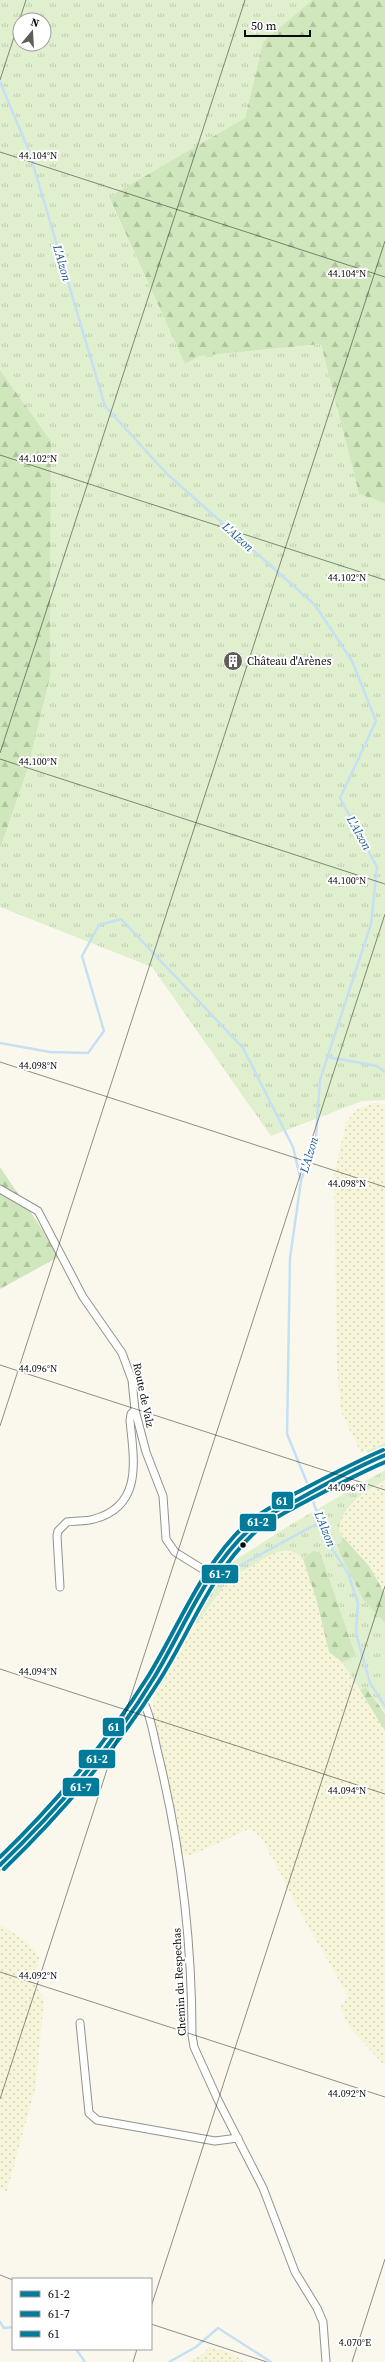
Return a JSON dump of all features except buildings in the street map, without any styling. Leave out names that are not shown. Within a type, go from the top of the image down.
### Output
[{"type":"street","name":"Route de Valz","points":[[0,1189],[38,1211],[83,1297],[122,1353],[132,1380],[135,1410],[146,1452],[163,1496],[166,1539],[175,1552],[212,1575]]},
{"type":"street","points":[[60,1587],[57,1536],[62,1527],[67,1522],[86,1521],[107,1514],[115,1509],[129,1493],[133,1469],[130,1421],[131,1414],[135,1410]]},
{"type":"street","points":[[0,1865],[65,1799],[117,1733],[141,1697],[212,1575],[230,1550],[248,1530],[264,1519],[345,1472],[385,1455]]},
{"type":"street","name":"Chemin du Respechas","points":[[141,1697],[150,1722],[166,1786],[180,1859],[187,1919],[193,2041],[218,2100],[263,2188],[295,2272],[317,2308],[323,2322],[326,2362]]},
{"type":"street","points":[[80,2023],[89,2113],[96,2120],[215,2141],[238,2138]]},
{"type":"green space","points":[[0,0],[312,0],[263,42],[245,118],[109,198],[185,364],[199,356],[321,344],[359,494],[385,503],[385,1100],[362,1101],[271,1136],[152,967],[0,907],[0,849],[28,768],[50,677],[51,441],[0,370]]},
{"type":"green space","points":[[312,0],[385,0],[385,503],[359,494],[321,344],[199,356],[185,364],[109,197],[245,118],[263,42]]},
{"type":"green space","points":[[0,370],[51,441],[50,677],[28,768],[0,849]]},
{"type":"green space","points":[[373,1103],[385,1104],[385,1443],[361,1453],[341,1412],[337,1368],[334,1175],[346,1123],[356,1110]]},
{"type":"green space","points":[[0,1167],[60,1256],[0,1289]]},
{"type":"green space","points":[[385,1443],[385,1448],[369,1454],[366,1451]]},
{"type":"green space","points":[[385,1470],[385,1480],[355,1500],[345,1513],[339,1530],[343,1537],[339,1545],[364,1601],[385,1623],[385,1712],[366,1687],[360,1690],[342,1662],[356,1656],[320,1552],[313,1551],[303,1559],[295,1553],[286,1551],[277,1552],[232,1575],[196,1624],[192,1617],[220,1570],[290,1525]]},
{"type":"green space","points":[[385,1480],[385,1594],[369,1566],[347,1542],[339,1530],[341,1516],[347,1507]]},
{"type":"green space","points":[[343,1537],[369,1566],[385,1594],[385,1623],[364,1601],[340,1554],[339,1545]]},
{"type":"green space","points":[[283,1551],[294,1552],[303,1559],[316,1598],[329,1652],[342,1662],[385,1731],[385,2066],[351,2029],[340,2008],[348,1996],[300,1912],[261,1837],[249,1829],[192,1855],[185,1855],[181,1853],[153,1714],[153,1701],[165,1671],[196,1624],[232,1575],[240,1573],[271,1554]]},
{"type":"green space","points":[[313,1551],[320,1552],[356,1656],[342,1662],[329,1652],[316,1598],[303,1559]]},
{"type":"green space","points":[[366,1687],[385,1714],[385,1731],[360,1690]]},
{"type":"green space","points":[[0,1924],[27,1942],[40,1957],[33,1981],[44,1998],[36,2085],[7,2191],[0,2189]]},
{"type":"green space","points":[[209,2347],[231,2353],[245,2362],[188,2362],[203,2354]]},
{"type":"waterway","name":"L'Alzon","points":[[0,82],[29,151],[105,406],[167,474],[315,605],[352,661],[376,721],[340,798],[377,867],[371,924],[320,1080],[316,1137],[301,1181],[290,1258],[287,1434],[310,1490]]},
{"type":"waterway","points":[[0,1043],[50,1052],[88,1053],[104,1031],[82,956],[99,925],[121,919],[243,1048],[293,1147],[301,1181]]},
{"type":"waterway","points":[[328,1057],[377,1066],[385,1072]]},
{"type":"waterway","name":"L'Alzon","points":[[311,1495],[320,1522],[332,1549],[348,1573],[358,1603],[356,1633],[370,1683],[385,1706]]},
{"type":"waterway","points":[[173,1653],[208,1592],[221,1576],[320,1522]]},
{"type":"waterway","points":[[153,1690],[164,1669]]},
{"type":"waterway","points":[[0,2322],[4,2328],[12,2327]]},
{"type":"waterway","points":[[169,2362],[196,2347],[218,2328],[271,2362]]},
{"type":"waterway","points":[[77,2350],[85,2362]]},
{"type":"transit line","name":"61","points":[[0,1857],[61,1793],[116,1724],[149,1675],[203,1577],[230,1541],[245,1525],[257,1516],[296,1493],[383,1450]]},
{"type":"transit line","name":"61-2","points":[[0,1865],[64,1799],[103,1752],[139,1702],[209,1580],[221,1562],[250,1529],[267,1516],[341,1476],[385,1455]]},
{"type":"transit line","name":"61-7","points":[[4,1869],[67,1803],[125,1732],[159,1681],[213,1586],[238,1550],[253,1534],[275,1518],[341,1483],[385,1462]]},
{"type":"place","name":"Château d'Arènes","points":[[233,661]]}]
